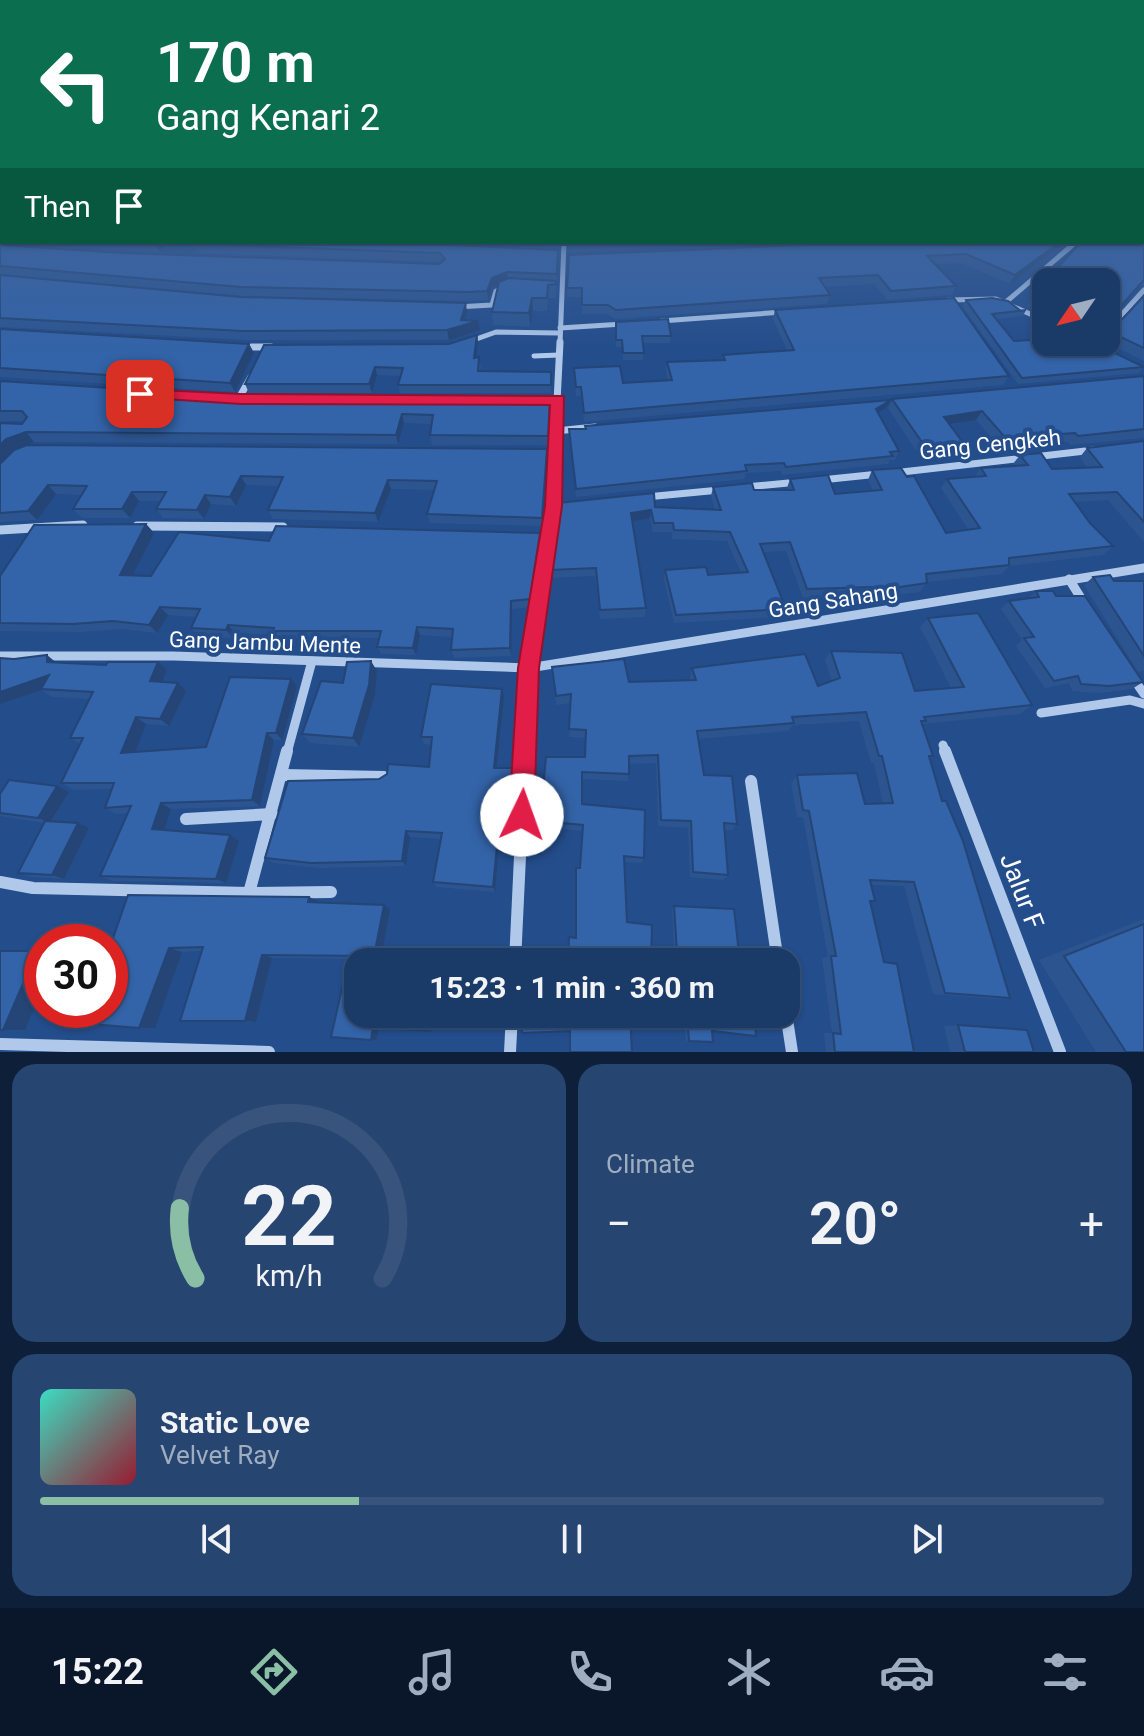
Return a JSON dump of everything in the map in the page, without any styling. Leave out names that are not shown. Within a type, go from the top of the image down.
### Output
[{"type":"street","points":[[516,948],[529,668],[553,506],[564,254]]},
{"type":"street","points":[[1006,302],[1062,254]]},
{"type":"street","points":[[447,306],[487,306],[493,302],[496,291],[509,286],[522,287]]},
{"type":"street","points":[[549,288],[562,289]]},
{"type":"street","points":[[1120,317],[1144,290]]},
{"type":"street","points":[[937,301],[989,298],[1032,314]]},
{"type":"street","points":[[952,300],[961,313]]},
{"type":"street","points":[[655,321],[797,311]]},
{"type":"street","points":[[458,345],[496,332],[560,330],[639,322]]},
{"type":"street","points":[[233,347],[280,347]]},
{"type":"street","points":[[259,359],[264,347]]},
{"type":"street","points":[[239,398],[253,371]]},
{"type":"street","points":[[225,398],[257,399]]},
{"type":"street","points":[[543,400],[558,400]]},
{"type":"street","points":[[556,431],[604,426]]},
{"type":"street","name":"Gang Cengkeh","points":[[741,488],[1102,449]]},
{"type":"street","points":[[538,452],[554,452]]},
{"type":"street","points":[[632,499],[725,489]]},
{"type":"street","points":[[553,506],[569,505]]},
{"type":"street","points":[[0,530],[94,525]]},
{"type":"street","points":[[125,525],[300,527]]},
{"type":"street","points":[[532,534],[548,534]]},
{"type":"street","name":"Gang Sahang","points":[[529,668],[1144,568]]},
{"type":"street","points":[[1069,579],[1094,618]]},
{"type":"street","name":"Gang Jambu Mente","points":[[0,656],[174,656],[529,668]]},
{"type":"street","points":[[249,893],[312,661]]},
{"type":"street","points":[[1127,669],[1144,694]]},
{"type":"street","points":[[1041,713],[1130,700],[1144,704]]},
{"type":"street","name":"Jalur F","points":[[943,745],[1060,1052]]},
{"type":"street","points":[[283,775],[384,777]]},
{"type":"street","points":[[751,781],[776,948]]},
{"type":"street","points":[[186,819],[272,814]]},
{"type":"street","points":[[0,882],[33,888],[331,892]]},
{"type":"street","points":[[510,1052],[511,1028]]},
{"type":"street","points":[[788,1028],[792,1052]]},
{"type":"street","points":[[0,1044],[269,1052]]},
{"type":"lane","points":[[534,356],[559,355]]},
{"type":"building","points":[[0,254],[154,254],[439,264],[445,259],[441,254],[558,254],[557,274],[507,272],[492,278],[487,291],[469,292],[241,287],[0,266]]},
{"type":"building","points":[[964,254],[927,256],[956,286],[891,291],[878,275],[819,278],[830,295],[616,310],[608,305],[582,305],[582,288],[567,288],[569,255]]},
{"type":"building","points":[[966,254],[1044,254],[1015,275]]},
{"type":"building","points":[[1070,254],[1144,254],[1144,280],[1120,307],[1120,268],[1057,268]]},
{"type":"building","points":[[0,275],[240,297],[466,303],[461,320],[478,321],[447,330],[243,331],[0,318]]},
{"type":"building","points":[[509,278],[556,281],[556,284],[548,285],[547,298],[532,298],[529,313],[492,312],[499,282]]},
{"type":"building","points":[[1144,296],[1144,348],[1120,337],[1120,322]]},
{"type":"building","points":[[954,298],[1009,376],[584,413],[581,387],[576,387],[574,368],[620,366],[623,383],[672,380],[667,362],[725,360],[723,355],[794,350],[775,310]]},
{"type":"building","points":[[992,298],[1008,301],[1021,311],[992,314],[1014,341],[1032,340],[1032,356],[1120,355],[1144,367],[1022,378],[966,300]]},
{"type":"building","points":[[668,319],[671,336],[642,336],[644,353],[623,353],[622,340],[616,340],[616,322]]},
{"type":"building","points":[[0,329],[249,344],[230,383],[0,368]]},
{"type":"building","points":[[477,335],[474,358],[479,357],[478,371],[551,372],[551,385],[398,385],[403,368],[375,367],[369,384],[245,384],[264,345],[449,344]]},
{"type":"building","points":[[1144,376],[1144,429],[1078,436],[1075,433],[1031,436],[1034,440],[1010,443],[982,411],[944,417],[967,448],[936,451],[926,448],[892,399]]},
{"type":"building","points":[[0,381],[236,396],[550,397],[548,436],[430,435],[433,415],[402,414],[396,435],[26,432],[6,439],[0,445],[0,423],[22,424],[27,417],[22,411],[0,411]]},
{"type":"building","points":[[891,400],[876,409],[899,451],[890,452],[893,456],[786,467],[784,463],[745,465],[747,471],[576,489],[569,429]]},
{"type":"building","points":[[1144,441],[1144,522],[1117,492],[1069,494],[1090,523],[1113,546],[1009,558],[1009,565],[926,574],[927,583],[873,591],[871,587],[807,589],[790,542],[760,544],[786,609],[676,615],[665,570],[706,567],[708,575],[748,572],[730,532],[674,530],[673,523],[654,523],[651,510],[631,513],[646,608],[600,610],[596,568],[550,570],[558,503],[654,493],[655,507],[721,510],[713,487],[752,483],[754,490],[794,490],[790,479],[828,475],[835,494],[882,490],[872,470],[901,468],[907,477],[914,476],[946,533],[980,528],[947,479],[986,476],[981,468],[1028,465],[1020,455],[1041,453],[1052,469],[1102,467],[1087,448]]},
{"type":"building","points":[[27,445],[547,449],[542,518],[427,514],[437,481],[388,480],[375,513],[268,510],[283,477],[241,476],[230,497],[205,495],[197,510],[156,509],[166,492],[132,492],[122,509],[73,509],[87,486],[48,485],[28,511],[0,513],[0,464],[14,450]]},
{"type":"building","points":[[146,524],[120,575],[151,576],[179,532],[269,541],[276,526],[540,533],[530,599],[511,601],[510,648],[451,650],[453,629],[417,627],[413,648],[377,647],[381,631],[273,631],[274,628],[228,625],[226,630],[191,628],[200,609],[160,607],[149,625],[113,621],[0,623],[0,576],[34,525]]},
{"type":"building","points":[[1110,575],[1114,581],[1144,581],[1144,656],[1093,577]]},
{"type":"building","points":[[1036,591],[1053,591],[1056,596],[1085,596],[1143,682],[1109,686],[1081,684],[1078,676],[1054,681],[1024,638],[1034,637],[1009,601],[1039,597]]},
{"type":"building","points":[[978,613],[1032,705],[924,717],[926,721],[921,721],[933,756],[929,756],[942,801],[946,801],[963,841],[1010,998],[945,993],[914,882],[870,880],[875,901],[870,901],[884,962],[897,964],[914,1052],[835,1052],[833,1033],[841,1034],[831,956],[836,956],[809,811],[803,810],[797,775],[857,773],[865,804],[893,803],[882,756],[879,756],[866,712],[792,717],[794,723],[697,731],[704,775],[732,776],[737,824],[724,823],[728,875],[693,872],[691,821],[661,820],[658,755],[629,756],[629,774],[582,772],[582,804],[645,810],[644,858],[624,856],[627,922],[652,925],[651,948],[569,948],[569,937],[576,938],[576,868],[580,868],[583,825],[540,821],[546,757],[585,757],[586,730],[569,729],[571,694],[556,696],[552,667],[624,659],[629,682],[696,680],[692,668],[805,654],[818,686],[840,678],[831,651],[902,653],[915,691],[964,687],[928,618]]},
{"type":"building","points":[[47,655],[47,662],[106,665],[108,662],[158,662],[150,681],[178,683],[160,719],[136,717],[121,753],[206,747],[230,677],[291,679],[276,733],[267,733],[252,800],[161,803],[152,829],[230,835],[216,879],[100,876],[131,806],[105,808],[114,783],[61,783],[83,738],[70,738],[93,692],[41,689],[49,675],[0,692],[0,658]]},
{"type":"building","points":[[371,661],[369,685],[353,738],[302,734],[321,681],[343,683],[347,662]]},
{"type":"building","points":[[431,684],[502,689],[494,768],[513,768],[512,794],[502,794],[493,887],[433,882],[442,833],[406,831],[402,861],[311,863],[265,858],[288,781],[379,779],[387,774],[388,764],[429,767],[432,737],[421,737]]},
{"type":"building","points":[[9,780],[57,786],[38,818],[0,813],[0,794]]},
{"type":"building","points":[[45,821],[78,823],[52,875],[18,873]]},
{"type":"building","points":[[128,895],[309,897],[308,902],[384,905],[376,948],[344,948],[344,956],[262,955],[245,1021],[180,1021],[203,947],[169,948],[139,1028],[128,1027],[128,924],[118,924]]},
{"type":"building","points":[[674,906],[734,909],[738,948],[677,948]]},
{"type":"building","points":[[1144,924],[1144,1052],[1126,1052],[1064,956]]},
{"type":"building","points":[[0,951],[24,951],[24,981],[3,1030],[0,1030]]},
{"type":"building","points":[[344,984],[344,1028],[373,1028],[371,1040],[331,1037]]},
{"type":"building","points":[[958,1025],[1027,1030],[1034,1052],[965,1052]]},
{"type":"building","points":[[386,1028],[428,1028],[427,1031]]},
{"type":"building","points":[[522,1028],[631,1028],[632,1052],[570,1052],[570,1031],[522,1033]]},
{"type":"building","points":[[688,1028],[755,1028],[756,1036],[712,1031],[713,1042],[689,1041]]},
{"type":"route","points":[[140,394],[241,399],[558,400],[553,506],[529,668],[522,815]]}]
